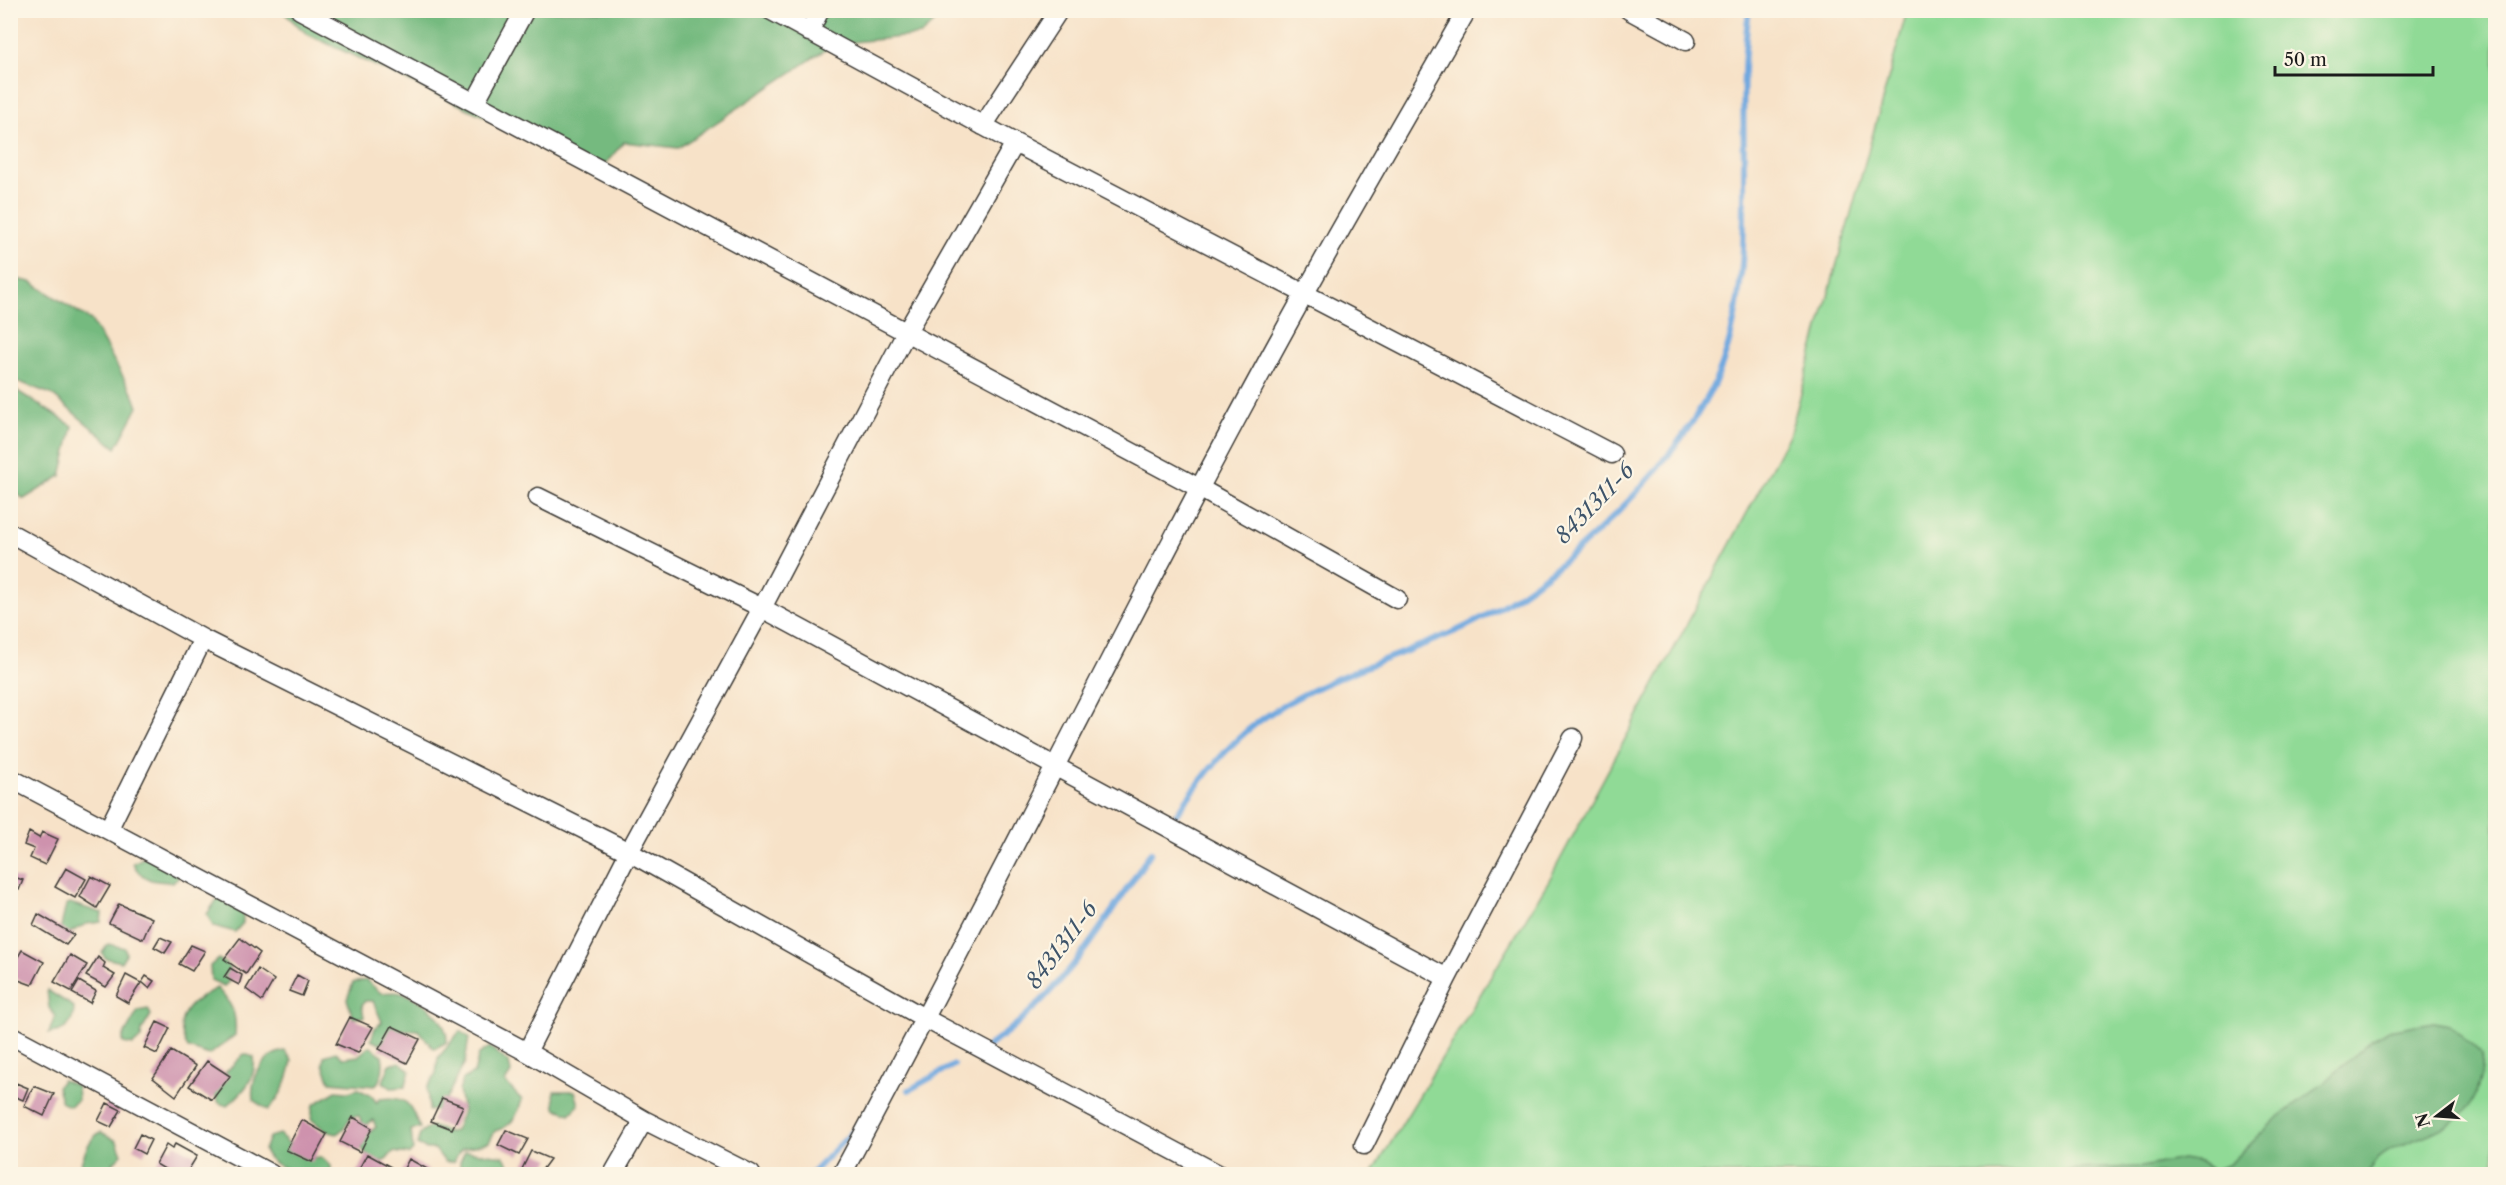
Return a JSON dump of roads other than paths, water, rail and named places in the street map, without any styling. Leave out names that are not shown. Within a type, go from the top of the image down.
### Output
[{"type":"street","points":[[300,10],[1202,489],[1397,599]]},
{"type":"street","points":[[475,102],[525,10]]},
{"type":"street","points":[[770,10],[1015,143],[1612,454]]},
{"type":"street","points":[[809,32],[820,10]]},
{"type":"street","points":[[983,126],[1059,10]]},
{"type":"street","points":[[842,1174],[926,1019],[1054,767],[1305,293],[1467,10]]},
{"type":"street","points":[[1629,10],[1686,42]]},
{"type":"street","points":[[527,1052],[629,852],[762,608],[906,333],[1015,143]]},
{"type":"street","points":[[538,497],[762,608],[1447,978]]},
{"type":"street","points":[[10,533],[203,639],[629,852],[926,1019],[1218,1174]]},
{"type":"street","points":[[108,830],[203,639]]},
{"type":"street","points":[[1364,1144],[1447,978],[1573,738]]},
{"type":"street","points":[[10,778],[527,1052],[644,1120],[751,1174]]},
{"type":"street","points":[[10,1035],[271,1174]]},
{"type":"street","points":[[613,1174],[644,1120]]},
{"type":"waterway","name":"8431311-6","points":[[1168,826],[1220,757],[1258,722],[1281,707],[1330,682],[1458,630],[1495,610],[1535,584],[1615,515],[1652,476],[1683,435],[1708,395],[1725,356],[1735,314],[1744,228],[1743,96],[1749,10]]},
{"type":"waterway","name":"8431311-6","points":[[987,1047],[1037,1006],[1059,982],[1098,932],[1151,852]]},
{"type":"waterway","name":"8431311-6","points":[[909,1090],[954,1065]]},
{"type":"waterway","name":"8431311-6","points":[[811,1174],[863,1121]]}]
